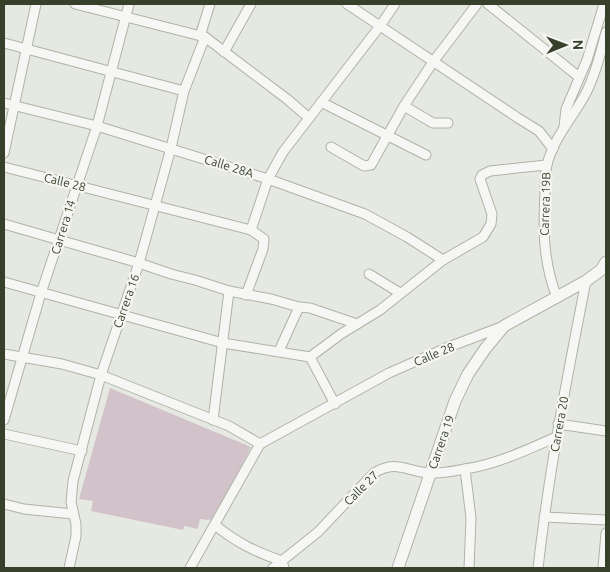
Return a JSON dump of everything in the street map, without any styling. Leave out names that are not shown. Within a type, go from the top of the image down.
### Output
[{"type":"street","points":[[4,154],[36,4]]},
{"type":"street","points":[[75,4],[203,36],[287,99],[309,118]]},
{"type":"street","name":"Carrera 14","points":[[4,420],[41,294],[60,240],[76,184],[97,126],[130,4]]},
{"type":"street","name":"Carrera 16","points":[[69,568],[76,536],[71,491],[101,376],[139,263],[171,148],[184,90],[203,36],[210,4]]},
{"type":"street","points":[[224,52],[251,4]]},
{"type":"street","points":[[347,4],[542,135],[553,149]]},
{"type":"street","points":[[246,294],[264,249],[264,239],[251,230],[268,179],[283,152],[395,4]]},
{"type":"street","points":[[331,147],[364,166],[370,165],[404,106],[433,62],[477,4]]},
{"type":"street","points":[[488,4],[580,77]]},
{"type":"street","points":[[564,129],[565,116],[580,77],[594,61],[604,4]]},
{"type":"street","name":"Carrera 19B","points":[[557,298],[547,267],[544,244],[543,222],[546,166],[553,149],[587,91],[594,61],[606,32]]},
{"type":"street","points":[[4,43],[184,90]]},
{"type":"street","points":[[321,102],[426,155]]},
{"type":"street","name":"Calle 28A","points":[[4,103],[97,126],[268,179],[365,214],[407,237],[442,260]]},
{"type":"street","points":[[404,106],[432,123],[448,123]]},
{"type":"street","points":[[4,282],[41,294],[223,343],[310,357],[380,310],[442,260],[483,236],[491,224],[492,214],[480,179],[482,175],[490,171],[546,166]]},
{"type":"street","name":"Calle 28","points":[[4,167],[251,230]]},
{"type":"street","points":[[4,224],[229,291],[298,307],[316,309],[357,324]]},
{"type":"street","name":"Calle 28","points":[[260,444],[389,374],[446,348],[504,326],[586,281],[601,270],[606,262]]},
{"type":"street","points":[[369,274],[400,293]]},
{"type":"street","name":"Carrera 20","points":[[538,568],[558,424],[586,281]]},
{"type":"street","points":[[213,420],[229,291]]},
{"type":"street","points":[[279,351],[298,307]]},
{"type":"street","name":"Carrera 19","points":[[398,568],[455,401],[468,374],[504,326]]},
{"type":"street","points":[[4,354],[62,364],[101,376],[213,420],[245,434],[260,444],[190,568]]},
{"type":"street","points":[[310,357],[335,404]]},
{"type":"street","points":[[558,424],[606,431]]},
{"type":"street","points":[[4,434],[82,450]]},
{"type":"street","name":"Calle 27","points":[[273,568],[283,564],[318,532],[374,472],[392,465],[429,473],[465,469],[495,462],[526,451],[556,437]]},
{"type":"street","points":[[465,469],[471,518],[469,568]]},
{"type":"street","points":[[4,504],[32,510],[73,514]]},
{"type":"street","points":[[544,516],[606,520]]},
{"type":"street","points":[[215,526],[255,552],[283,564]]},
{"type":"street","points":[[603,568],[606,533]]},
{"type":"shaded area","points":[[110,388],[251,447],[214,519],[200,519],[198,529],[184,526],[183,530],[91,511],[93,501],[79,499]]}]
